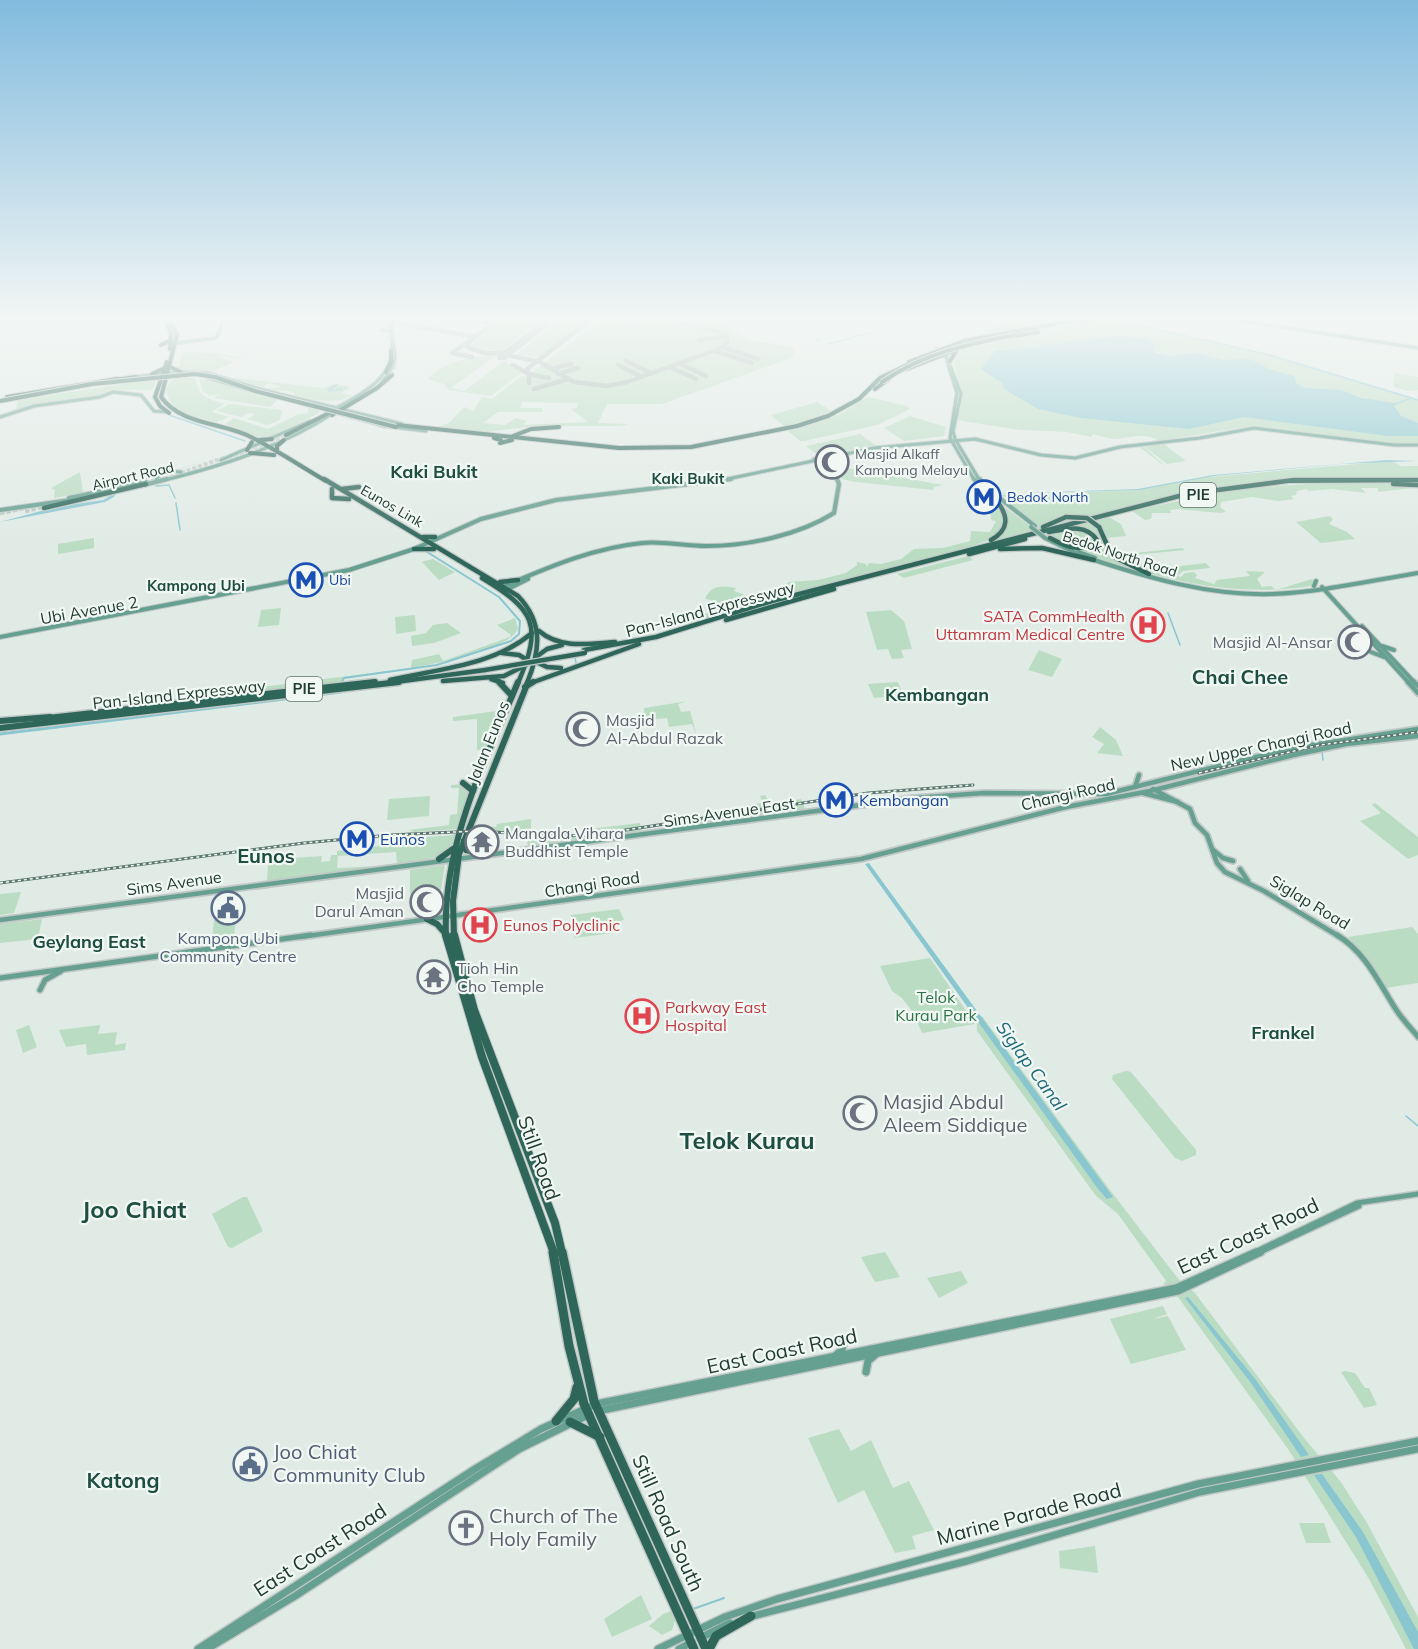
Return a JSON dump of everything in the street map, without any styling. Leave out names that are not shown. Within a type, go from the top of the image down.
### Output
[{"type":"highway","points":[[8,397],[19,395]]},
{"type":"highway","points":[[0,400],[30,395]]},
{"type":"highway","points":[[0,400],[31,395]]},
{"type":"highway","points":[[156,395],[155,397],[166,412],[214,425],[254,441],[272,439]]},
{"type":"highway","points":[[161,395],[169,409],[189,419]]},
{"type":"highway","points":[[271,395],[397,426],[487,437],[501,440],[500,443],[520,440],[658,451],[720,444],[822,421],[854,406],[868,395]]},
{"type":"highway","points":[[277,395],[397,426],[590,447],[679,448],[719,443],[797,426],[828,416],[852,404],[862,395]]},
{"type":"highway","points":[[254,441],[248,452],[275,454],[277,446],[285,437],[354,404],[366,395]]},
{"type":"highway","points":[[507,437],[531,429],[559,428],[537,429],[523,434],[533,440]]},
{"type":"highway","name":"Eunos Link","points":[[254,441],[504,588]]},
{"type":"highway","name":"Pan-Island Expressway","points":[[585,652],[680,630],[772,601],[981,546],[1033,529],[1208,490],[1294,480],[1370,479],[1418,482]]},
{"type":"highway","name":"Pan-Island Expressway","points":[[0,726],[36,724],[391,682],[639,644],[959,556],[1048,536],[1173,500],[1218,491],[1296,483],[1418,482]]},
{"type":"highway","points":[[44,508],[146,484]]},
{"type":"highway","points":[[359,487],[352,493],[351,498],[332,498],[334,488],[359,487]]},
{"type":"highway","points":[[981,546],[999,536],[1007,527],[1007,514],[997,501]]},
{"type":"highway","points":[[1033,529],[1066,517],[1086,518],[1099,527],[1113,557],[1149,574]]},
{"type":"highway","points":[[1083,529],[1093,534],[1097,540],[1090,547],[1079,548],[1048,536],[1083,529]]},
{"type":"highway","points":[[417,537],[436,538],[435,548],[413,548],[417,537]]},
{"type":"highway","points":[[959,556],[1008,548],[1033,547],[1094,560]]},
{"type":"highway","name":"Eunos Link","points":[[435,548],[504,588]]},
{"type":"highway","points":[[491,579],[517,582],[517,594]]},
{"type":"highway","points":[[504,588],[517,594],[531,610],[539,631],[553,641],[576,643],[617,641],[680,630]]},
{"type":"highway","points":[[391,682],[494,654],[519,644],[532,633],[525,611],[504,588]]},
{"type":"highway","name":"Jalan Eunos","points":[[455,857],[453,849],[473,791],[508,705],[531,660],[539,631]]},
{"type":"highway","name":"Jalan Eunos","points":[[448,916],[455,857],[532,670],[532,633]]},
{"type":"highway","points":[[391,682],[485,678],[511,673],[551,648],[576,643]]},
{"type":"highway","points":[[525,688],[538,679],[639,644]]},
{"type":"highway","points":[[494,654],[513,654],[546,667],[571,667]]},
{"type":"highway","points":[[485,678],[503,683],[513,696]]},
{"type":"highway","name":"Pan-Island Expressway","points":[[0,726],[83,714],[391,682]]},
{"type":"highway","points":[[508,705],[517,706]]},
{"type":"highway","points":[[483,765],[487,767],[492,765]]},
{"type":"highway","points":[[463,783],[473,791]]},
{"type":"highway","points":[[463,841],[466,850],[484,854]]},
{"type":"highway","points":[[439,859],[453,849]]},
{"type":"highway","name":"Still Road","points":[[448,916],[445,934],[555,1223],[569,1281],[592,1409]]},
{"type":"highway","name":"Still Road","points":[[448,916],[452,949],[482,1057],[554,1254],[578,1385],[592,1409]]},
{"type":"highway","points":[[427,919],[437,924],[445,934]]},
{"type":"highway","points":[[556,1421],[574,1399],[578,1385]]},
{"type":"highway","name":"Still Road South","points":[[592,1409],[600,1437],[694,1638],[708,1649]]},
{"type":"highway","name":"Still Road South","points":[[592,1409],[694,1638]]},
{"type":"highway","points":[[570,1422],[600,1437]]},
{"type":"highway","points":[[708,1649],[716,1636],[751,1616]]},
{"type":"main road","points":[[0,400],[19,395]]},
{"type":"main road","points":[[0,400],[32,395]]},
{"type":"main road","points":[[0,417],[34,406],[110,395]]},
{"type":"main road","points":[[141,395],[151,408],[166,412]]},
{"type":"main road","points":[[269,395],[321,408],[324,410],[322,415]]},
{"type":"main road","points":[[282,395],[327,405],[347,402]]},
{"type":"main road","name":"Airport Road","points":[[335,412],[357,395]]},
{"type":"main road","name":"Airport Road","points":[[0,509],[84,497],[153,483],[248,452],[322,415],[335,412],[360,395]]},
{"type":"main road","points":[[952,439],[951,417],[957,395]]},
{"type":"main road","name":"Bedok North Road","points":[[959,395],[961,400],[952,439],[983,485],[1033,529]]},
{"type":"main road","points":[[285,399],[290,397]]},
{"type":"main road","points":[[351,412],[348,410],[354,404]]},
{"type":"main road","points":[[327,405],[335,412],[350,418],[426,431]]},
{"type":"main road","points":[[335,412],[351,412],[437,430]]},
{"type":"main road","points":[[335,412],[350,418]]},
{"type":"main road","points":[[947,414],[951,417]]},
{"type":"main road","points":[[953,431],[960,436],[1064,457],[1252,427],[1371,442]]},
{"type":"main road","points":[[952,439],[985,440],[1047,456],[1067,458],[1082,458],[1120,447],[1200,438],[1252,428],[1371,442],[1418,445]]},
{"type":"main road","name":"Airport Road","points":[[216,462],[285,437]]},
{"type":"main road","points":[[817,460],[866,449],[973,438]]},
{"type":"main road","points":[[938,441],[958,447],[961,442],[968,439]]},
{"type":"main road","name":"Ubi Avenue 2","points":[[0,636],[332,572],[413,548],[481,519],[559,500],[734,479],[865,448],[938,441]]},
{"type":"main road","name":"Bedok North Road","points":[[958,447],[976,483],[1033,529],[1072,550],[1185,584],[1234,590],[1278,591],[1324,587],[1418,572]]},
{"type":"main road","name":"Airport Road","points":[[0,509],[72,497],[156,479],[248,452]]},
{"type":"main road","points":[[1047,456],[1052,460],[1067,458]]},
{"type":"main road","points":[[504,588],[570,561],[622,547],[648,544],[730,546],[821,524],[832,518],[838,508],[841,483],[817,460]]},
{"type":"main road","points":[[156,479],[164,471],[182,472]]},
{"type":"main road","points":[[153,483],[171,483]]},
{"type":"main road","name":"Bedok North Road","points":[[1048,536],[1061,548],[1094,560],[1202,589],[1260,594],[1313,588]]},
{"type":"main road","points":[[1316,581],[1313,588],[1324,587]]},
{"type":"main road","points":[[1324,587],[1418,686]]},
{"type":"main road","points":[[1324,587],[1418,693]]},
{"type":"main road","points":[[1380,645],[1396,651],[1389,658]]},
{"type":"main road","points":[[1371,652],[1389,658]]},
{"type":"main road","points":[[1408,676],[1418,680]]},
{"type":"main road","name":"New Upper Changi Road","points":[[1150,788],[1293,748],[1418,729]]},
{"type":"main road","points":[[1392,732],[1397,738]]},
{"type":"main road","name":"New Upper Changi Road","points":[[1150,788],[1302,753],[1418,736]]},
{"type":"main road","points":[[1135,787],[1139,775]]},
{"type":"main road","points":[[1171,785],[1170,793],[1179,802]]},
{"type":"main road","name":"Sims Avenue East","points":[[455,857],[577,845],[914,798],[984,793],[1088,795],[1135,787],[1150,788]]},
{"type":"main road","points":[[1121,791],[1150,788],[1179,802]]},
{"type":"main road","name":"Changi Road","points":[[0,978],[861,859],[1150,788]]},
{"type":"main road","points":[[1141,792],[1179,802]]},
{"type":"main road","points":[[1058,794],[1068,800],[1066,807]]},
{"type":"main road","name":"Siglap Road","points":[[1179,802],[1190,809],[1195,823],[1206,833],[1219,867],[1225,872],[1253,885],[1349,942],[1368,963],[1396,1010],[1418,1036]]},
{"type":"main road","points":[[1212,848],[1222,858],[1233,861]]},
{"type":"main road","name":"Sims Avenue","points":[[0,920],[455,857]]},
{"type":"main road","points":[[1240,869],[1242,876],[1253,885]]},
{"type":"main road","points":[[40,990],[45,980],[63,969]]},
{"type":"main road","name":"East Coast Road","points":[[207,1649],[295,1596],[519,1449],[592,1409],[1178,1291],[1359,1206],[1418,1196]]},
{"type":"main road","name":"East Coast Road","points":[[198,1649],[463,1476],[556,1421],[592,1409],[1176,1287],[1206,1276],[1357,1203],[1418,1196]]},
{"type":"main road","points":[[832,1358],[842,1350],[844,1338]]},
{"type":"main road","points":[[866,1372],[869,1359],[880,1352]]},
{"type":"main road","name":"Marine Parade Road","points":[[679,1649],[694,1638],[777,1599],[1198,1484],[1418,1441]]},
{"type":"main road","name":"Marine Parade Road","points":[[658,1649],[751,1616],[967,1561],[1194,1494],[1418,1449]]},
{"type":"green space","points":[[51,395],[101,395],[35,404],[16,410],[18,400]]},
{"type":"green space","points":[[168,395],[203,395],[224,404],[212,412],[229,417],[217,422],[192,415],[177,409]]},
{"type":"green space","points":[[218,395],[263,395],[278,399],[270,407],[214,398]]},
{"type":"green space","points":[[294,395],[348,395],[352,396],[331,401]]},
{"type":"green space","points":[[497,395],[687,395],[662,404],[607,404],[598,423],[628,424],[622,426],[534,426],[487,432],[437,427],[449,423],[464,407],[473,411],[482,397],[492,399]],"holes":[[[522,402],[578,403],[577,408],[571,409],[588,422],[523,425],[527,421],[516,418],[505,425],[483,423],[498,412],[543,412],[542,408],[520,408]]]},
{"type":"green space","points":[[963,395],[1398,395],[1418,401],[1418,444],[1372,443],[1281,429],[1237,429],[1250,426],[1159,441],[1143,436],[1114,439],[1093,434],[1091,437],[1068,432],[1020,430],[957,420]]},
{"type":"green space","points":[[868,397],[907,406],[910,409],[877,425],[804,441],[800,441],[788,431],[837,416]]},
{"type":"green space","points":[[817,402],[833,412],[785,427],[771,415]]},
{"type":"green space","points":[[229,404],[282,410],[280,420],[267,425],[248,419],[255,414],[249,413],[241,417],[217,411]]},
{"type":"green space","points":[[308,407],[319,410],[319,413],[268,438],[263,439],[225,424],[234,418],[268,429],[299,414],[308,413]]},
{"type":"green space","points":[[910,416],[946,427],[944,436],[904,441],[884,428]]},
{"type":"green space","points":[[860,434],[875,445],[820,457],[806,446]]},
{"type":"green space","points":[[1164,442],[1186,461],[1167,464],[1145,447],[1158,444],[1146,445]]},
{"type":"green space","points":[[1142,445],[1166,467],[1138,446]]},
{"type":"green space","points":[[1392,461],[1401,466],[1418,466],[1418,477],[1307,479],[1223,486],[1157,500],[1041,531],[1005,502],[1021,504],[1021,501],[998,495],[1140,490],[1208,477]]},
{"type":"green space","points":[[837,466],[943,485],[934,487],[933,490],[855,482],[842,479],[830,468]]},
{"type":"green space","points":[[80,472],[83,493],[54,498],[55,490],[51,488]]},
{"type":"green space","points":[[1352,481],[1418,483],[1410,486],[1412,488],[1378,492],[1378,488],[1361,488],[1366,493],[1306,489],[1297,491],[1296,495],[1291,496],[1294,499],[1279,501],[1252,497],[1221,502],[1220,507],[1226,512],[1220,513],[1177,509],[1170,510],[1171,513],[1152,513],[1151,519],[1145,520],[1132,511],[1235,489]]},
{"type":"green space","points":[[986,504],[996,505],[1007,516],[1004,509],[1006,508],[1035,530],[980,546],[994,538],[967,548],[776,598],[689,625],[684,620],[707,613],[713,607],[711,600],[705,599],[707,594],[718,587],[736,588],[734,591],[754,598],[775,592],[789,582],[818,580],[846,573],[857,565],[857,562],[866,564],[867,567],[869,563],[881,564],[901,559],[914,549],[943,548],[970,541],[971,531],[990,532],[996,521],[991,520],[991,511]],"holes":[[[1007,516],[1005,531],[1002,534]]]},
{"type":"green space","points":[[1330,516],[1333,519],[1329,524],[1347,532],[1355,539],[1321,543],[1296,522]]},
{"type":"green space","points":[[1109,517],[1121,524],[1126,536],[1107,538],[1116,555],[1182,548],[1185,550],[1133,555],[1129,560],[1160,571],[1163,568],[1206,563],[1210,568],[1183,571],[1177,576],[1181,577],[1185,573],[1194,572],[1197,575],[1195,578],[1214,584],[1217,580],[1250,576],[1246,571],[1265,572],[1257,579],[1262,587],[1271,586],[1275,589],[1214,587],[1166,578],[1088,555],[1061,544],[1045,534]]},
{"type":"green space","points":[[94,538],[94,548],[58,554],[58,544]]},
{"type":"green space","points":[[968,556],[973,560],[904,578],[897,574]]},
{"type":"green space","points":[[433,559],[455,572],[439,580],[422,562]]},
{"type":"green space","points":[[1312,579],[1314,582],[1311,586],[1279,589]]},
{"type":"green space","points":[[281,608],[279,625],[258,627],[261,610]]},
{"type":"green space","points":[[891,610],[904,621],[912,649],[901,650],[904,658],[892,659],[888,649],[877,650],[866,612]]},
{"type":"green space","points":[[415,615],[416,631],[396,634],[395,617]]},
{"type":"green space","points":[[515,618],[518,629],[510,637],[511,635],[497,625]]},
{"type":"green space","points":[[447,623],[461,633],[434,643],[412,646],[411,636],[426,633],[433,625]]},
{"type":"green space","points":[[510,637],[490,648],[438,663],[411,668],[412,660],[439,654],[443,661]]},
{"type":"green space","points":[[1039,650],[1062,659],[1052,677],[1028,670]]},
{"type":"green space","points":[[405,669],[344,678],[340,683],[237,695],[238,690]]},
{"type":"green space","points":[[898,682],[903,695],[874,698],[868,684]]},
{"type":"green space","points":[[688,701],[678,704],[681,712],[690,711],[697,736],[692,724],[669,727],[667,718],[645,720],[644,708]]},
{"type":"green space","points":[[504,710],[487,749],[477,750],[477,719],[453,721],[453,717]]},
{"type":"green space","points":[[1100,727],[1116,740],[1123,756],[1097,753],[1104,744],[1092,737]]},
{"type":"green space","points":[[464,784],[471,792],[458,829],[414,832],[409,830],[449,825],[450,815],[457,814],[459,788],[451,788],[451,785]]},
{"type":"green space","points":[[765,795],[770,803],[801,799],[806,811],[769,816],[760,796]]},
{"type":"green space","points":[[430,796],[429,816],[387,820],[389,799]]},
{"type":"green space","points":[[761,803],[766,817],[724,823],[720,811]]},
{"type":"green space","points":[[1375,803],[1418,837],[1418,855],[1408,859],[1360,821],[1381,813],[1372,805]]},
{"type":"green space","points":[[719,814],[721,823],[671,830],[669,822]]},
{"type":"green space","points":[[531,819],[531,834],[586,834],[587,842],[529,847],[527,843],[530,833],[472,830],[474,826],[496,827],[497,824]]},
{"type":"green space","points":[[640,823],[643,835],[591,842],[589,829]]},
{"type":"green space","points":[[456,835],[446,850],[423,861],[397,865],[396,852],[338,856],[337,868],[380,866],[267,881],[268,864],[291,862],[292,858],[322,856],[321,862],[330,861],[331,855],[337,855],[337,851],[413,842],[413,838]]},
{"type":"green space","points":[[445,865],[440,896],[425,892],[410,894],[410,870]]},
{"type":"green space","points":[[21,892],[14,913],[0,915],[0,894]]},
{"type":"green space","points":[[619,909],[624,920],[614,922],[613,933],[574,938],[571,915]]},
{"type":"green space","points":[[236,917],[234,938],[212,941],[214,920]]},
{"type":"green space","points":[[42,919],[38,939],[0,943],[0,924]]},
{"type":"green space","points":[[1412,927],[1418,934],[1418,983],[1385,988],[1372,964],[1348,937]]},
{"type":"green space","name":"Telok Kurau Park","points":[[930,958],[975,1024],[922,1033],[912,1011],[902,998],[892,991],[880,966]]},
{"type":"green space","points":[[982,1016],[1179,1280],[1195,1293],[1304,1438],[1341,1482],[1367,1523],[1418,1617],[1418,1649],[1406,1649],[1369,1579],[1288,1449],[1170,1286],[1163,1284],[1166,1281],[1118,1214],[1096,1196],[977,1031],[977,1024]]},
{"type":"green space","points":[[29,1025],[37,1047],[23,1053],[16,1030]]},
{"type":"green space","points":[[100,1025],[98,1034],[117,1032],[115,1045],[126,1043],[125,1050],[87,1055],[86,1044],[66,1047],[59,1030]]},
{"type":"green space","points":[[1126,1071],[1131,1072],[1196,1150],[1196,1155],[1182,1161],[1175,1158],[1112,1079],[1113,1075]]},
{"type":"green space","points":[[247,1197],[263,1231],[232,1248],[228,1247],[212,1214]]},
{"type":"green space","points":[[885,1252],[900,1277],[875,1282],[861,1257]]},
{"type":"green space","points":[[961,1271],[968,1283],[939,1298],[927,1278]]},
{"type":"green space","points":[[1163,1306],[1167,1314],[1153,1319],[1168,1316],[1186,1350],[1131,1364],[1110,1319]]},
{"type":"green space","points":[[1341,1372],[1355,1373],[1365,1388],[1369,1388],[1377,1405],[1364,1408]]},
{"type":"green space","points":[[839,1429],[851,1451],[871,1440],[893,1488],[909,1481],[934,1530],[912,1536],[916,1549],[895,1553],[864,1490],[838,1503],[808,1438]]},
{"type":"green space","points":[[1299,1523],[1324,1523],[1331,1543],[1306,1543]]},
{"type":"green space","points":[[1095,1546],[1098,1573],[1060,1568],[1059,1551]]},
{"type":"green space","points":[[641,1595],[652,1619],[612,1637],[604,1619]]},
{"type":"green space","points":[[671,1611],[675,1621],[672,1630],[662,1635],[649,1626],[663,1614]]},
{"type":"water","points":[[1014,395],[1353,395],[1397,404],[1394,406],[1401,416],[1418,423],[1418,436],[1388,436],[1244,417],[1189,429],[1081,418],[1038,409]]},
{"type":"water","points":[[1398,395],[1418,399],[1418,401]]},
{"type":"water","points":[[221,457],[120,486],[114,497],[105,502],[0,522],[56,507],[103,500],[110,496],[118,486]]},
{"type":"water","points":[[1386,460],[1418,461],[1341,464],[1214,476],[1140,490],[996,494],[1138,489],[1213,475]]},
{"type":"water","points":[[869,863],[1113,1197],[1107,1199],[1098,1189],[865,864]]},
{"type":"water","points":[[1188,1297],[1256,1380],[1309,1455],[1301,1457],[1251,1383],[1185,1298]]},
{"type":"water","points":[[1322,1474],[1363,1532],[1418,1632],[1418,1649],[1414,1649],[1356,1537],[1314,1475]]},
{"type":"waterway","points":[[1395,404],[1412,398]]},
{"type":"waterway","points":[[166,414],[245,441]]},
{"type":"waterway","points":[[156,486],[169,485],[175,498]]},
{"type":"waterway","points":[[176,503],[180,530]]},
{"type":"waterway","points":[[341,683],[344,678],[437,665],[511,641],[519,634],[520,621],[499,597],[424,550]]},
{"type":"waterway","points":[[1168,613],[1180,645]]},
{"type":"waterway","points":[[1045,628],[1050,628]]},
{"type":"waterway","points":[[575,657],[576,663]]},
{"type":"waterway","points":[[0,734],[341,692]]},
{"type":"waterway","points":[[1284,742],[1285,746]]},
{"type":"waterway","points":[[1322,752],[1323,760]]},
{"type":"waterway","points":[[1406,1116],[1418,1126]]},
{"type":"waterway","points":[[693,1609],[724,1598]]},
{"type":"tunnel","points":[[242,452],[288,436],[323,418]]},
{"type":"tunnel","points":[[223,461],[244,455]]},
{"type":"tunnel","points":[[146,481],[184,472],[226,457]]},
{"type":"tunnel","points":[[141,482],[152,479]]},
{"type":"tunnel","points":[[25,511],[50,505]]},
{"type":"tunnel","points":[[0,513],[29,507]]},
{"type":"railway","points":[[1199,773],[1320,745],[1418,732]]},
{"type":"railway","points":[[0,883],[304,843],[390,835],[476,831],[557,836],[593,835],[868,793],[973,785]]},
{"type":"place","name":"Masjid Alkaff Kampung Melayu","points":[[832,462]]},
{"type":"place","name":"Bedok North","points":[[984,497]]},
{"type":"place","name":"Ubi","points":[[306,580]]},
{"type":"place","name":"SATA CommHealth Uttamram Medical Centre","points":[[1148,625]]},
{"type":"place","name":"Masjid Al-Ansar","points":[[1355,642]]},
{"type":"place","name":"Masjid Al-Abdul Razak","points":[[583,729]]},
{"type":"place","name":"Kembangan","points":[[836,800]]},
{"type":"place","name":"Eunos","points":[[357,839]]},
{"type":"place","name":"Mangala Vihara Buddhist Temple","points":[[482,842]]},
{"type":"place","name":"Masjid Darul Aman","points":[[427,902]]},
{"type":"place","name":"Kampong Ubi Community Centre","points":[[228,908]]},
{"type":"place","name":"Eunos Polyclinic","points":[[480,925]]},
{"type":"place","name":"Tioh Hin Cho Temple","points":[[434,977]]},
{"type":"place","name":"Parkway East Hospital","points":[[642,1016]]},
{"type":"place","name":"Masjid Abdul Aleem Siddique","points":[[860,1113]]},
{"type":"place","name":"Joo Chiat Community Club","points":[[250,1464]]},
{"type":"place","name":"Church of The Holy Family","points":[[466,1528]]},
{"type":"district","name":"Kaki Bukit","points":[[434,472]]},
{"type":"district","name":"Kaki Bukit","points":[[688,479]]},
{"type":"district","name":"Kampong Ubi","points":[[196,586]]},
{"type":"district","name":"Chai Chee","points":[[1240,677]]},
{"type":"district","name":"Kembangan","points":[[937,695]]},
{"type":"district","name":"Eunos","points":[[266,856]]},
{"type":"district","name":"Geylang East","points":[[89,942]]},
{"type":"district","name":"Frankel","points":[[1283,1033]]},
{"type":"district","name":"Telok Kurau","points":[[747,1141]]},
{"type":"district","name":"Joo Chiat","points":[[134,1210]]},
{"type":"district","name":"Katong","points":[[123,1481]]},
{"type":"water label","name":"Siglap Canal","points":[[1031,1066]]}]
